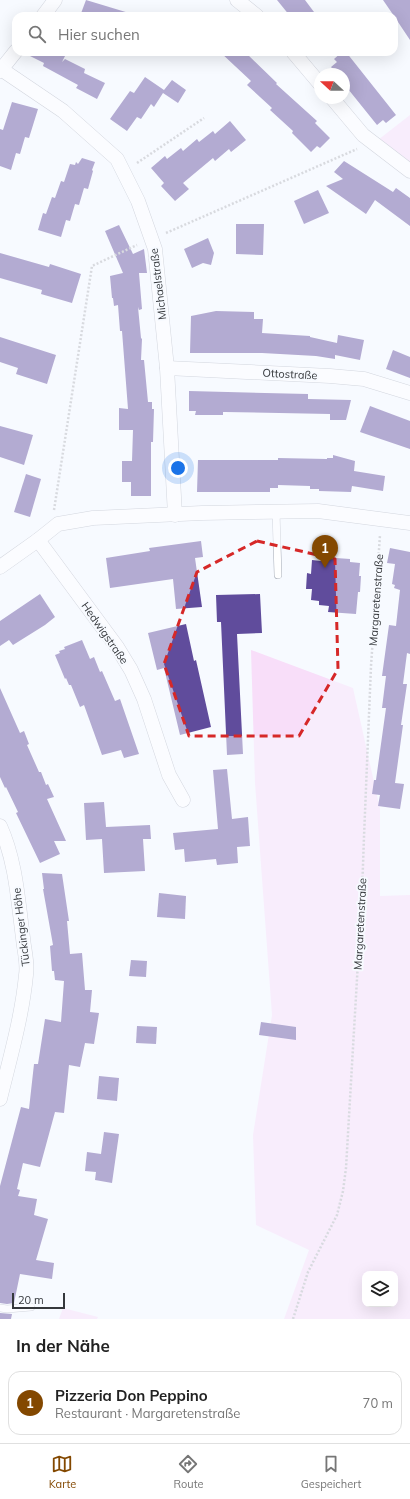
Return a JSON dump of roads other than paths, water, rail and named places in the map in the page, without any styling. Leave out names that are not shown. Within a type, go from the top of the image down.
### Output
[{"type":"street","points":[[46,12],[55,0]]},
{"type":"street","points":[[237,0],[252,12]]},
{"type":"street","points":[[1,70],[12,55]]},
{"type":"street","points":[[296,56],[314,77]]},
{"type":"street","name":"Michaelstraße","points":[[1,70],[63,111],[116,159],[138,201],[155,249],[167,368],[175,515]]},
{"type":"street","points":[[337,104],[363,135],[410,171]]},
{"type":"street","name":"Ottostraße","points":[[167,368],[337,376],[364,379],[410,393]]},
{"type":"street","points":[[0,567],[58,524],[93,518],[202,513],[318,511],[410,523]]},
{"type":"street","name":"Hedwigstraße","points":[[38,540],[117,647],[131,670],[144,699],[170,775],[183,800]]},
{"type":"street","name":"Tückinger Höhe","points":[[0,826],[8,846],[13,865],[27,973],[14,1042],[0,1100]]},
{"type":"lane","points":[[276,512],[278,575]]},
{"type":"lane","points":[[0,1308],[7,1309],[32,1307]]},
{"type":"place","name":"Pizzeria Don Peppino","points":[[325,568]]}]
